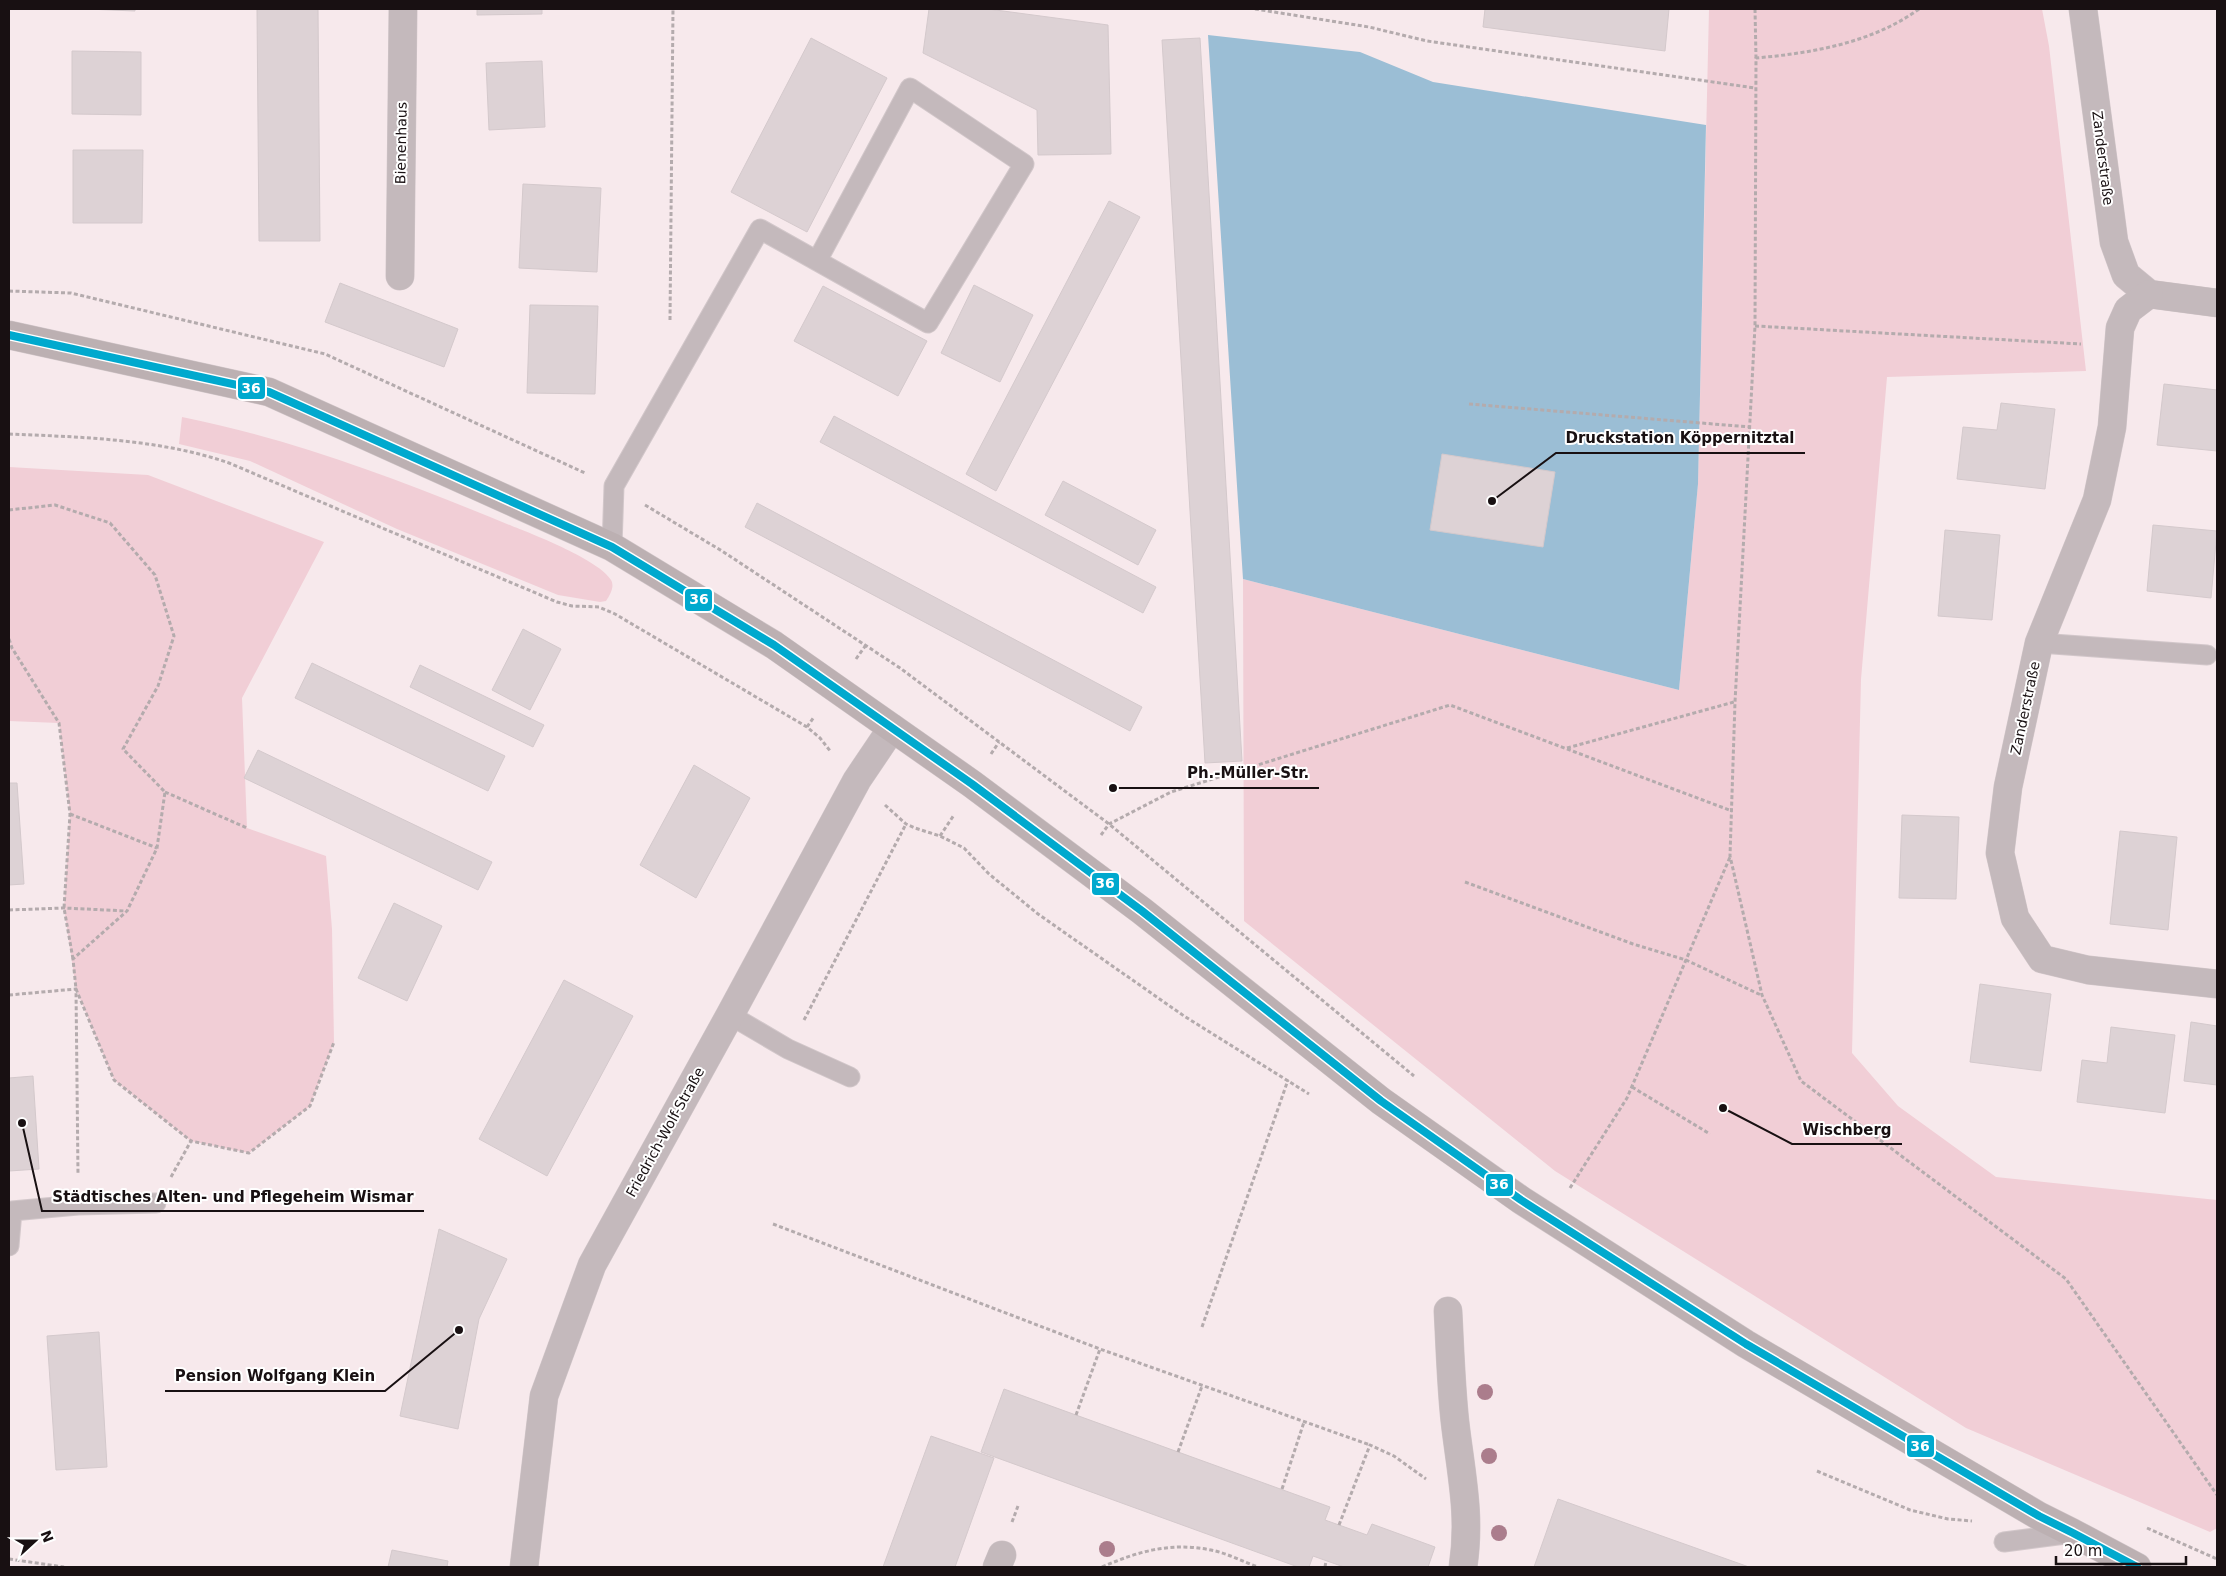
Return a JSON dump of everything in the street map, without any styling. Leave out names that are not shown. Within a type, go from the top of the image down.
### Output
[{"type":"street","name":"Bienenhaus","points":[[400,276],[403,9]]},
{"type":"street","name":"Zanderstraße","points":[[2083,9],[2114,242],[2126,275],[2149,294],[2128,310],[2120,328],[2112,427],[2097,500],[2039,643],[2008,787],[2000,853],[2015,918],[2042,959],[2088,970],[2217,984]]},
{"type":"street","points":[[2149,294],[2217,303]]},
{"type":"street","points":[[9,335],[268,392],[612,547],[774,644],[972,784],[1080,864],[1381,1101],[1521,1200],[1746,1344],[2039,1516],[2073,1532],[2137,1567]]},
{"type":"street","name":"Friedrich-Wolf-Straße","points":[[524,1567],[544,1396],[592,1265],[857,780],[892,728]]},
{"type":"street","points":[[1448,1311],[1454,1413],[1467,1506],[1466,1545],[1463,1567]]},
{"type":"lane","points":[[612,547],[614,486],[760,229],[817,261],[928,323],[1024,164],[910,88],[817,261]]},
{"type":"lane","points":[[2039,643],[2207,655]]},
{"type":"lane","points":[[730,1015],[788,1049],[850,1077]]},
{"type":"lane","points":[[9,1246],[12,1211],[78,1205],[156,1203]]},
{"type":"lane","points":[[2004,1542],[2073,1532]]},
{"type":"path","points":[[670,329],[673,9]]},
{"type":"path","points":[[1255,9],[1370,27],[1426,40],[1755,88]]},
{"type":"path","points":[[1755,9],[1755,326],[1734,702],[1730,856],[1762,995],[1801,1081],[2066,1279],[2217,1495]]},
{"type":"path","points":[[1756,58],[1820,49],[1863,38],[1904,20],[1919,9]]},
{"type":"path","points":[[9,291],[71,294],[325,354],[614,486],[722,551],[900,668],[1109,824],[1418,1080]]},
{"type":"path","points":[[1755,326],[2118,347]]},
{"type":"path","points":[[1469,404],[1750,427]]},
{"type":"path","points":[[9,434],[78,436],[202,454],[238,467],[557,602],[572,606],[599,606],[633,624],[807,727],[820,738],[837,762],[906,824],[923,832],[953,841],[964,848],[989,874],[1038,914],[1184,1016],[1313,1097]]},
{"type":"path","points":[[9,510],[55,506],[110,523],[155,575],[174,636],[158,686],[123,748],[165,792],[248,828]]},
{"type":"path","points":[[9,639],[12,648],[59,723],[70,814],[64,908],[76,989],[78,1205]]},
{"type":"path","points":[[1566,748],[1734,702]]},
{"type":"path","points":[[1080,864],[1109,824],[1171,792],[1450,705],[1732,811]]},
{"type":"path","points":[[73,959],[127,911],[157,848],[165,792]]},
{"type":"path","points":[[70,814],[157,848]]},
{"type":"path","points":[[788,1049],[906,824]]},
{"type":"path","points":[[1575,1181],[1627,1098],[1730,856]]},
{"type":"path","points":[[1465,882],[1634,944],[1686,960],[1762,995]]},
{"type":"path","points":[[9,910],[64,908],[127,911]]},
{"type":"path","points":[[9,995],[76,989]]},
{"type":"path","points":[[76,989],[114,1080],[191,1141],[249,1153],[310,1106],[334,1042]]},
{"type":"path","points":[[1202,1327],[1288,1080]]},
{"type":"path","points":[[1632,1087],[1710,1134]]},
{"type":"path","points":[[156,1203],[191,1141]]},
{"type":"path","points":[[772,1224],[1100,1349],[1370,1445],[1394,1456],[1432,1486]]},
{"type":"path","points":[[1076,1415],[1100,1349]]},
{"type":"path","points":[[1178,1452],[1202,1386]]},
{"type":"path","points":[[1282,1490],[1304,1422]]},
{"type":"path","points":[[1339,1525],[1370,1445]]},
{"type":"path","points":[[1817,1471],[1910,1510],[1948,1519],[1973,1522],[1965,1516]]},
{"type":"path","points":[[2138,1524],[2217,1559]]},
{"type":"path","points":[[1102,1567],[1135,1554],[1170,1546],[1212,1550],[1258,1567]]},
{"type":"path","points":[[9,1559],[64,1567]]},
{"type":"path","points":[[1325,1567],[1326,1561]]},
{"type":"shaded area","points":[[1709,9],[2042,9],[2049,46],[2086,371],[1887,377],[1861,679],[1852,1053],[1898,1106],[1996,1177],[2217,1200],[2217,1528],[2210,1532],[1966,1428],[1555,1171],[1244,921],[1243,579],[1679,690],[1698,484]]},
{"type":"shaded area","points":[[182,417],[225,426],[308,450],[391,478],[522,530],[566,549],[594,564],[611,580],[612,591],[606,601],[600,602],[558,595],[397,529],[250,461],[179,444]]},
{"type":"shaded area","points":[[9,467],[148,475],[324,542],[242,698],[247,828],[326,856],[332,929],[334,1042],[310,1106],[249,1153],[191,1141],[114,1080],[76,989],[64,908],[70,814],[59,723],[9,721]]},
{"type":"water","points":[[1208,35],[1360,52],[1433,82],[1706,125],[1698,484],[1679,690],[1243,579]]},
{"type":"building","points":[[87,9],[135,9],[135,11]]},
{"type":"building","points":[[257,9],[318,9],[320,241],[259,241]]},
{"type":"building","points":[[477,9],[542,9],[542,14],[477,15]]},
{"type":"building","points":[[929,9],[988,9],[1108,25],[1111,154],[1038,155],[1037,110],[923,53]]},
{"type":"building","points":[[1485,9],[1669,9],[1665,51],[1483,27]]},
{"type":"building","points":[[811,38],[887,78],[807,232],[731,192]]},
{"type":"building","points":[[1200,38],[1242,761],[1205,763],[1162,40]]},
{"type":"building","points":[[72,51],[141,52],[141,115],[72,114]]},
{"type":"building","points":[[542,61],[545,127],[489,130],[486,63]]},
{"type":"building","points":[[73,150],[143,150],[142,223],[73,223]]},
{"type":"building","points":[[523,184],[601,188],[597,272],[519,268]]},
{"type":"building","points":[[1109,201],[1140,217],[996,491],[966,474]]},
{"type":"building","points":[[340,283],[458,329],[444,367],[325,322]]},
{"type":"building","points":[[974,285],[1033,315],[1000,382],[941,353]]},
{"type":"building","points":[[823,286],[927,341],[898,396],[794,341]]},
{"type":"building","points":[[530,305],[598,306],[595,394],[527,393]]},
{"type":"building","points":[[2164,384],[2217,390],[2217,451],[2157,445]]},
{"type":"building","points":[[2001,403],[2055,409],[2045,489],[1957,479],[1963,427],[1997,430]]},
{"type":"building","points":[[834,416],[1156,587],[1143,613],[820,442]]},
{"type":"building","points":[[1442,454],[1555,472],[1543,547],[1430,530]]},
{"type":"building","points":[[1063,481],[1156,530],[1138,565],[1045,515]]},
{"type":"building","points":[[757,503],[1142,707],[1130,731],[745,527]]},
{"type":"building","points":[[2153,525],[2217,531],[2211,598],[2147,591]]},
{"type":"building","points":[[1945,530],[2000,535],[1992,620],[1938,616]]},
{"type":"building","points":[[523,629],[561,649],[530,710],[492,690]]},
{"type":"building","points":[[312,663],[505,756],[488,791],[295,698]]},
{"type":"building","points":[[420,665],[544,725],[533,747],[410,687]]},
{"type":"building","points":[[258,750],[492,862],[478,890],[244,778]]},
{"type":"building","points":[[694,765],[750,798],[696,898],[640,865]]},
{"type":"building","points":[[9,783],[17,783],[24,884],[9,885]]},
{"type":"building","points":[[1902,815],[1959,817],[1956,899],[1899,898]]},
{"type":"building","points":[[2120,831],[2177,837],[2168,930],[2110,924]]},
{"type":"building","points":[[394,903],[442,926],[407,1001],[358,978]]},
{"type":"building","points":[[564,980],[633,1016],[547,1176],[479,1139]]},
{"type":"building","points":[[1980,984],[2051,994],[2041,1071],[1970,1062]]},
{"type":"building","points":[[2191,1022],[2217,1026],[2217,1085],[2184,1081]]},
{"type":"building","points":[[2111,1027],[2175,1035],[2165,1113],[2077,1102],[2082,1060],[2107,1063]]},
{"type":"building","points":[[33,1076],[39,1169],[9,1171],[9,1078]]},
{"type":"building","points":[[439,1229],[507,1259],[479,1319],[458,1429],[400,1416]]},
{"type":"building","points":[[99,1332],[107,1467],[56,1470],[47,1336]]},
{"type":"building","points":[[1004,1389],[1330,1507],[1325,1520],[1367,1535],[1372,1524],[1435,1547],[1428,1567],[1344,1567],[1313,1556],[1309,1567],[1298,1567],[981,1452]]},
{"type":"building","points":[[931,1436],[994,1458],[955,1567],[883,1567]]},
{"type":"building","points":[[1558,1499],[1749,1567],[1534,1567]]},
{"type":"building","points":[[392,1550],[448,1561],[447,1567],[388,1567]]},
{"type":"transit line","name":"36","points":[[9,335],[269,392],[612,547],[774,645],[972,784],[1142,911],[1381,1101],[1521,1200],[1746,1344],[2039,1516],[2137,1567]]},
{"type":"place","name":"Druckstation Köppernitztal","points":[[1492,501]]},
{"type":"place","name":"Ph.-Müller-Str.","points":[[1113,788]]},
{"type":"place","name":"Wischberg","points":[[1723,1108]]},
{"type":"place","name":"Städtisches Alten- und Pflegeheim Wismar","points":[[22,1123]]},
{"type":"place","name":"Pension Wolfgang Klein","points":[[459,1330]]}]
